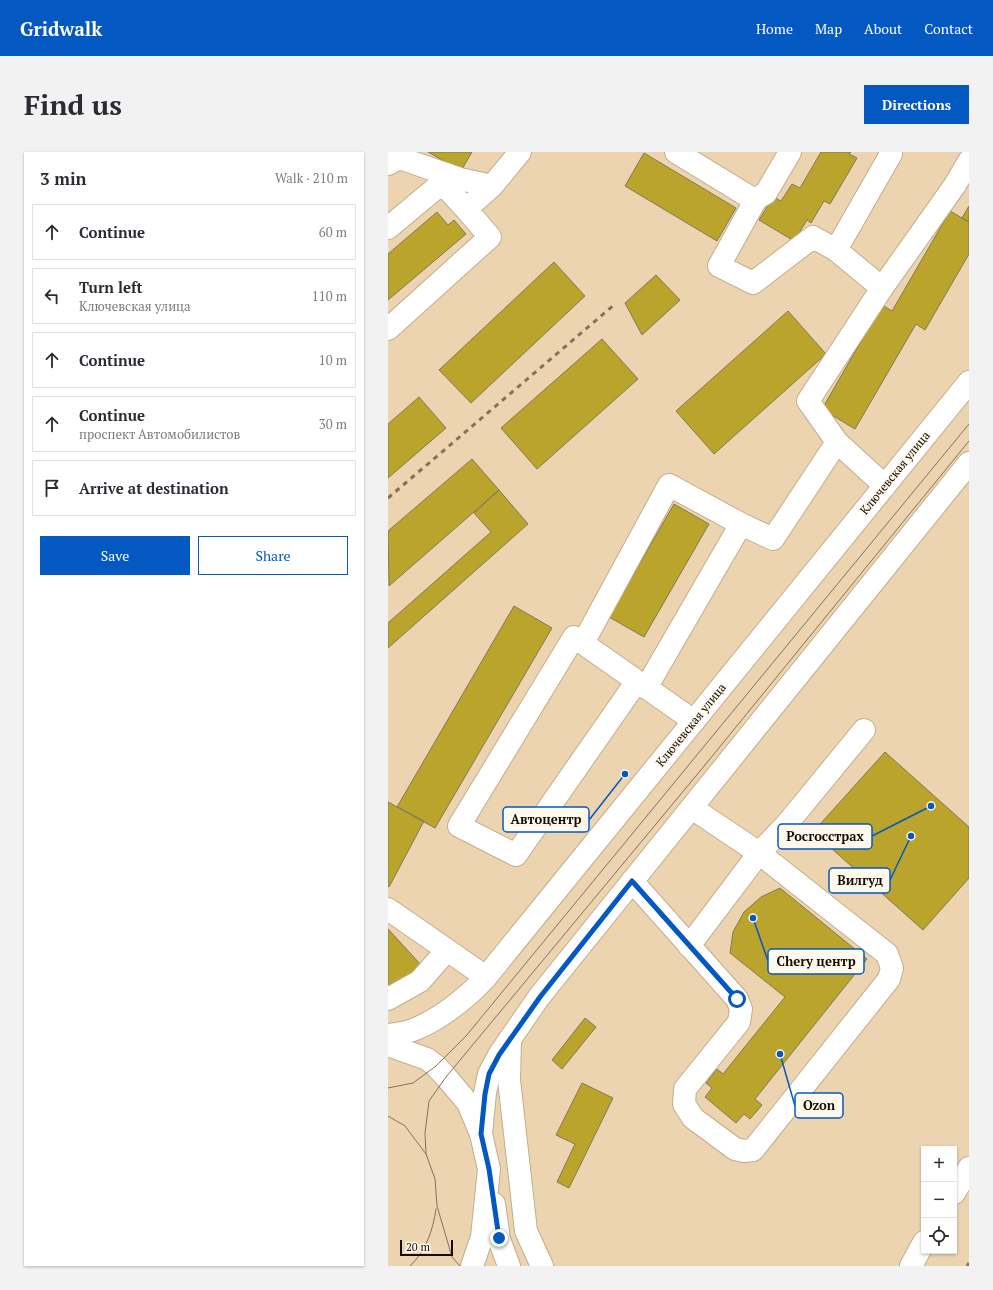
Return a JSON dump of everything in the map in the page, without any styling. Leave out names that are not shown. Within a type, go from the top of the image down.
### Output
[{"type":"main road","points":[[466,209],[492,186],[520,152]]},
{"type":"main road","points":[[676,152],[748,196],[756,199]]},
{"type":"main road","points":[[790,152],[766,193],[756,199],[719,266],[753,284],[813,238],[836,250],[882,288]]},
{"type":"main road","points":[[836,250],[891,152]]},
{"type":"main road","points":[[388,164],[400,158],[460,179],[492,186]]},
{"type":"main road","points":[[885,486],[837,442],[808,401],[882,288],[955,185],[969,161]]},
{"type":"main road","points":[[388,228],[442,183],[490,237],[388,329]]},
{"type":"main road","name":"Ключевская улица","points":[[388,1035],[412,1030],[438,1017],[472,992],[486,977],[969,382]]},
{"type":"main road","points":[[583,643],[669,485],[741,524],[773,539],[837,442]]},
{"type":"main road","points":[[481,1134],[485,1094],[489,1074],[499,1055],[540,997],[969,463]]},
{"type":"main road","points":[[694,721],[642,684],[574,637],[459,826],[516,855],[642,684],[741,524]]},
{"type":"main road","points":[[689,946],[759,853],[786,825],[864,730]]},
{"type":"main road","points":[[632,881],[737,999],[741,1009],[739,1022],[685,1089],[684,1104],[693,1118],[735,1149],[744,1151],[753,1150],[889,979],[892,968],[887,954],[759,853],[692,808]]},
{"type":"main road","points":[[388,909],[486,977]]},
{"type":"main road","points":[[388,999],[420,981],[447,950]]},
{"type":"main road","points":[[510,1039],[509,1080],[526,1231],[542,1266]]},
{"type":"main road","points":[[388,1046],[427,1060],[436,1066],[468,1102],[481,1134],[489,1169],[499,1238],[509,1266]]},
{"type":"main road","points":[[957,1188],[969,1168]]},
{"type":"main road","points":[[472,1266],[482,1237],[489,1169]]},
{"type":"main road","points":[[911,1266],[921,1248]]},
{"type":"building","points":[[428,152],[472,152],[461,171]]},
{"type":"building","points":[[821,152],[851,152],[849,154],[857,158],[830,204],[824,201],[811,223],[807,220],[794,241],[759,220],[773,197],[781,201],[792,184],[800,188]]},
{"type":"building","points":[[644,153],[736,208],[717,241],[625,186]]},
{"type":"building","points":[[969,206],[969,222],[962,218]]},
{"type":"building","points":[[950,211],[969,222],[969,254],[925,330],[916,324],[855,429],[822,409],[882,305],[892,311]]},
{"type":"building","points":[[437,212],[448,225],[454,220],[466,234],[388,300],[388,254]]},
{"type":"building","points":[[554,262],[585,296],[471,403],[439,370]]},
{"type":"building","points":[[656,275],[680,300],[642,335],[625,303]]},
{"type":"building","points":[[788,311],[826,354],[714,454],[676,411]]},
{"type":"building","points":[[602,339],[638,379],[537,469],[501,428]]},
{"type":"building","points":[[419,397],[446,428],[388,478],[388,424]]},
{"type":"building","points":[[472,459],[499,490],[389,586],[388,531]]},
{"type":"building","points":[[499,490],[528,524],[388,648],[388,623],[491,532],[474,513]]},
{"type":"building","points":[[674,504],[709,524],[644,637],[609,617]]},
{"type":"building","points":[[514,606],[552,628],[435,828],[397,807]]},
{"type":"building","points":[[885,752],[969,827],[969,878],[923,930],[813,832]]},
{"type":"building","points":[[388,802],[424,821],[389,887],[388,886]]},
{"type":"building","points":[[780,888],[867,959],[755,1099],[762,1105],[750,1119],[744,1114],[736,1123],[705,1097],[712,1088],[706,1083],[717,1069],[723,1074],[785,997],[730,953],[733,932],[744,912],[761,897]]},
{"type":"building","points":[[388,929],[422,966],[388,998]]},
{"type":"building","points":[[585,1018],[596,1027],[562,1069],[552,1060]]},
{"type":"building","points":[[582,1083],[613,1098],[569,1188],[557,1182],[575,1144],[556,1135]]},
{"type":"tram line","points":[[388,1088],[413,1083],[436,1066],[466,1036],[969,424]]},
{"type":"tram line","points":[[460,1266],[452,1257],[437,1206],[435,1179],[426,1154],[425,1133],[429,1101],[446,1077],[705,765],[969,441]]},
{"type":"tram line","points":[[388,1116],[405,1126],[426,1154]]},
{"type":"tram line","points":[[410,1266],[416,1260],[428,1240],[436,1209]]},
{"type":"railway","points":[[388,498],[615,304]]},
{"type":"place","name":"Автоцентр","points":[[625,774]]},
{"type":"place","name":"Росгосстрах","points":[[931,806]]},
{"type":"place","name":"Вилгуд","points":[[911,836]]},
{"type":"place","name":"Chery центр","points":[[753,918]]},
{"type":"place","name":"Ozon","points":[[780,1054]]},
{"type":"route","points":[[499,1238],[489,1169],[481,1134],[485,1094],[489,1074],[499,1055],[540,997],[632,881],[737,999]]}]
